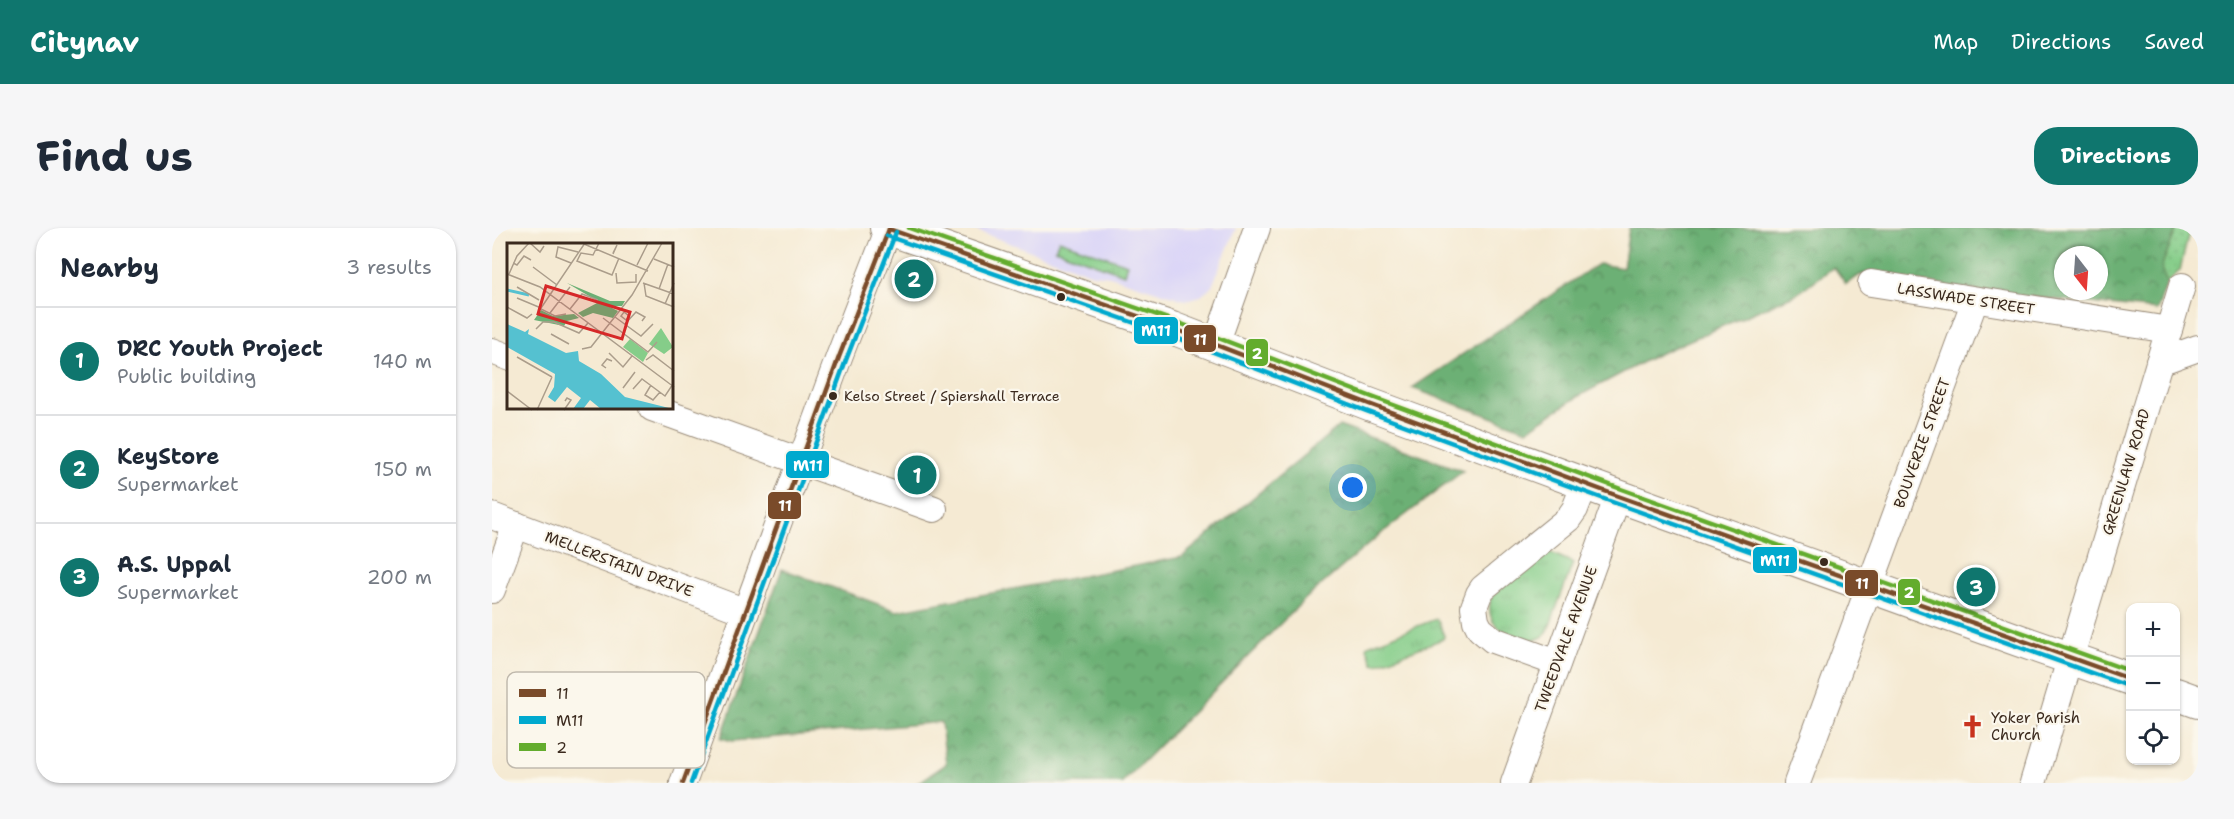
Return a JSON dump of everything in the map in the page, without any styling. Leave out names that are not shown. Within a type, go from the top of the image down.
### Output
[{"type":"main road","points":[[888,228],[1216,344],[1369,404],[1618,496],[2126,678]]},
{"type":"main road","points":[[2180,696],[2198,702]]},
{"type":"street","points":[[705,723],[888,228]]},
{"type":"street","points":[[1216,344],[1257,228]]},
{"type":"street","name":"LASSWADE STREET","points":[[1871,284],[2169,330]]},
{"type":"street","name":"GREENLAW ROAD","points":[[2032,783],[2182,286]]},
{"type":"street","name":"BOUVERIE STREET","points":[[1797,783],[1975,300]]},
{"type":"street","points":[[2159,362],[2198,348]]},
{"type":"street","points":[[492,351],[507,357]]},
{"type":"street","points":[[658,410],[934,509]]},
{"type":"street","points":[[1557,663],[1493,640],[1480,629],[1474,607],[1479,594],[1491,581],[1568,519],[1585,483]]},
{"type":"street","name":"TWEEDVALE AVENUE","points":[[1514,783],[1618,496]]},
{"type":"street","name":"MELLERSTAIN DRIVE","points":[[492,516],[746,612]]},
{"type":"street","points":[[492,590],[516,525]]},
{"type":"street","points":[[683,783],[688,768]]},
{"type":"shaded area","points":[[969,228],[1236,228],[1212,286],[1201,296],[1185,300],[1110,276],[1093,274]]},
{"type":"green space","points":[[1629,228],[2177,228],[2161,268],[2167,283],[2157,310],[2060,300],[2108,300],[2108,246],[2054,246],[2054,299],[1983,292],[1893,277],[1860,275],[1846,284],[1834,267],[1796,294],[1656,355],[1577,397],[1527,430],[1412,388],[1598,264],[1623,268]]},
{"type":"green space","points":[[2177,228],[2190,228],[2180,270],[2167,283],[2161,268]]},
{"type":"green space","points":[[1059,240],[1127,264],[1124,274],[1055,249]]},
{"type":"green space","points":[[1339,426],[1463,471],[1378,536],[1304,600],[1122,783],[918,783],[946,764],[941,722],[733,741],[721,738],[782,569],[897,611],[1182,557]]},
{"type":"green space","points":[[1547,551],[1573,563],[1547,633],[1532,640],[1509,634],[1498,627],[1491,617],[1491,597]]},
{"type":"green space","points":[[1436,619],[1444,636],[1443,639],[1377,664],[1373,663],[1368,645]]},
{"type":"transit line","name":"2","points":[[909,228],[1174,321],[1621,489],[2126,670]]},
{"type":"transit line","name":"11","points":[[889,229],[1172,328],[1618,496],[2126,678]]},
{"type":"transit line","name":"11","points":[[705,723],[839,357],[889,229]]},
{"type":"transit line","name":"M11","points":[[705,745],[846,360],[896,232]]},
{"type":"transit line","name":"M11","points":[[887,236],[1169,335],[1615,503],[2126,685]]},
{"type":"transit line","name":"11","points":[[683,783],[688,768]]},
{"type":"transit line","name":"M11","points":[[691,783],[696,768]]},
{"type":"place","name":"KeyStore","points":[[914,279]]},
{"type":"place","name":"Kelso Street / Spiershall Terrace","points":[[833,396]]},
{"type":"place","name":"DRC Youth Project","points":[[917,475]]},
{"type":"place","name":"A.S. Uppal","points":[[1976,587]]},
{"type":"place","name":"Yoker Parish Church","points":[[1973,727]]}]
